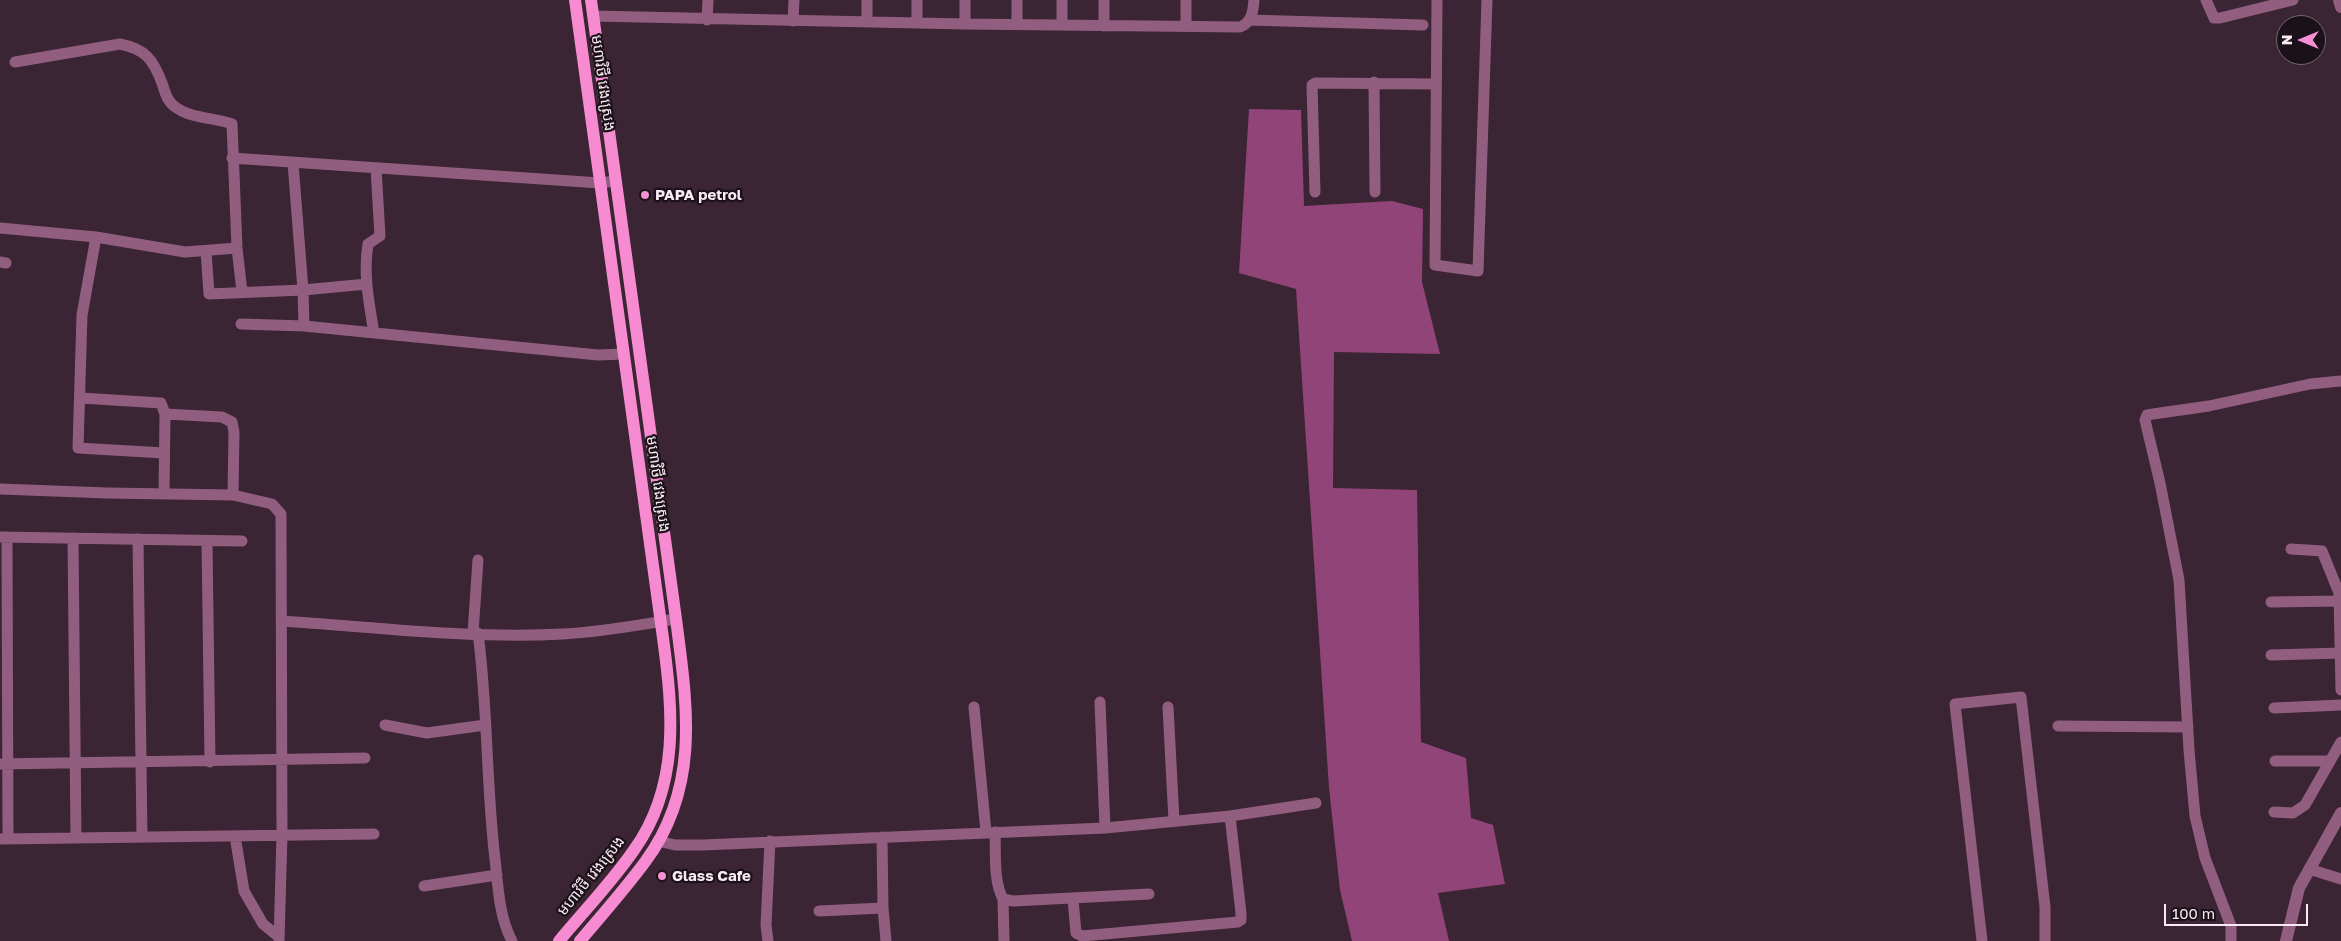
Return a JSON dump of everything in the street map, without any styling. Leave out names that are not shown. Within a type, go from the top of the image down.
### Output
[{"type":"main road","name":"មហាវិថី វេងស្រេង","points":[[559,941],[634,850],[658,804],[667,775],[672,719],[661,621],[575,0]]},
{"type":"main road","name":"មហាវិថី វេងស្រេង","points":[[580,941],[646,861],[658,842],[673,807],[682,777],[687,744],[686,695],[591,0]]},
{"type":"street","points":[[707,20],[708,0]]},
{"type":"street","points":[[793,21],[794,0]]},
{"type":"street","points":[[867,0],[867,22]]},
{"type":"street","points":[[916,0],[916,22]]},
{"type":"street","points":[[965,24],[966,0]]},
{"type":"street","points":[[1017,0],[1017,24]]},
{"type":"street","points":[[1062,0],[1062,24]]},
{"type":"street","points":[[1104,0],[1104,26]]},
{"type":"street","points":[[1186,0],[1186,26]]},
{"type":"street","points":[[593,16],[707,20],[1240,27],[1249,20],[1254,0]]},
{"type":"street","points":[[1437,0],[1435,265],[1478,271],[1487,0]]},
{"type":"street","points":[[2206,0],[2214,18],[2220,18],[2293,0]]},
{"type":"street","points":[[2339,0],[2341,7]]},
{"type":"street","points":[[1249,20],[1422,25]]},
{"type":"street","points":[[16,62],[120,44],[133,46],[153,62],[165,95],[173,106],[190,115],[232,124],[237,248],[242,292]]},
{"type":"street","points":[[1315,192],[1312,85],[1315,82],[1436,84]]},
{"type":"street","points":[[1374,82],[1375,192]]},
{"type":"street","points":[[232,158],[600,183],[616,181]]},
{"type":"street","points":[[293,163],[304,326]]},
{"type":"street","points":[[374,333],[367,284],[368,244],[380,236],[376,168]]},
{"type":"street","points":[[0,228],[96,237],[186,252],[237,248]]},
{"type":"street","points":[[96,237],[82,315],[78,448],[164,453]]},
{"type":"street","points":[[206,251],[209,294],[303,290],[367,284]]},
{"type":"street","points":[[242,324],[304,326],[598,355],[624,354]]},
{"type":"street","points":[[2231,941],[2231,926],[2205,858],[2196,816],[2188,726],[2179,580],[2160,483],[2145,420],[2147,415],[2209,406],[2310,384],[2341,381]]},
{"type":"street","points":[[81,398],[161,403],[165,414],[164,494]]},
{"type":"street","points":[[165,414],[222,417],[232,422],[234,432],[233,494]]},
{"type":"street","points":[[0,490],[233,494],[272,504],[282,514],[282,835],[279,939]]},
{"type":"street","points":[[242,541],[4,537],[4,839],[374,834]]},
{"type":"street","points":[[73,538],[76,838]]},
{"type":"street","points":[[138,540],[142,837]]},
{"type":"street","points":[[207,541],[210,762]]},
{"type":"street","points":[[2291,549],[2322,551],[2339,593],[2341,690]]},
{"type":"street","points":[[478,560],[476,633],[484,680],[484,725],[497,875],[504,920],[512,941]]},
{"type":"street","points":[[2271,602],[2339,601]]},
{"type":"street","points":[[282,621],[476,633],[562,634],[622,628],[676,619]]},
{"type":"street","points":[[2271,655],[2340,653]]},
{"type":"street","points":[[1982,941],[1955,704],[2021,697],[2045,907],[2045,941]]},
{"type":"street","points":[[1100,702],[1105,828]]},
{"type":"street","points":[[2274,708],[2341,705]]},
{"type":"street","points":[[974,707],[999,892],[1003,899],[1004,941]]},
{"type":"street","points":[[1168,707],[1174,821]]},
{"type":"street","points":[[385,726],[427,732],[484,725]]},
{"type":"street","points":[[2058,726],[2188,726]]},
{"type":"street","points":[[2274,812],[2293,813],[2305,805],[2341,742]]},
{"type":"street","points":[[4,764],[365,758]]},
{"type":"street","points":[[2275,761],[2330,761]]},
{"type":"street","points":[[658,842],[675,845],[703,845],[1105,828],[1230,816],[1316,804]]},
{"type":"street","points":[[2286,941],[2299,888],[2341,813]]},
{"type":"street","points":[[1073,899],[1078,938],[1238,922],[1241,920],[1230,816]]},
{"type":"street","points":[[235,836],[244,891],[262,924],[279,939]]},
{"type":"street","points":[[882,837],[883,908],[886,941]]},
{"type":"street","points":[[768,941],[766,925],[770,841]]},
{"type":"street","points":[[2309,869],[2341,879]]},
{"type":"street","points":[[424,886],[497,875]]},
{"type":"street","points":[[1003,899],[1013,901],[1073,899],[1149,894]]},
{"type":"street","points":[[819,911],[883,908]]},
{"type":"shaded area","points":[[1249,109],[1301,110],[1304,206],[1392,201],[1423,209],[1422,282],[1440,354],[1334,352],[1333,488],[1417,490],[1421,742],[1466,758],[1471,818],[1493,825],[1505,884],[1438,893],[1449,941],[1352,941],[1340,890],[1329,788],[1296,289],[1239,273]]},
{"type":"place","name":"PAPA petrol","points":[[645,195]]},
{"type":"place","name":"Glass Cafe","points":[[662,876]]}]
